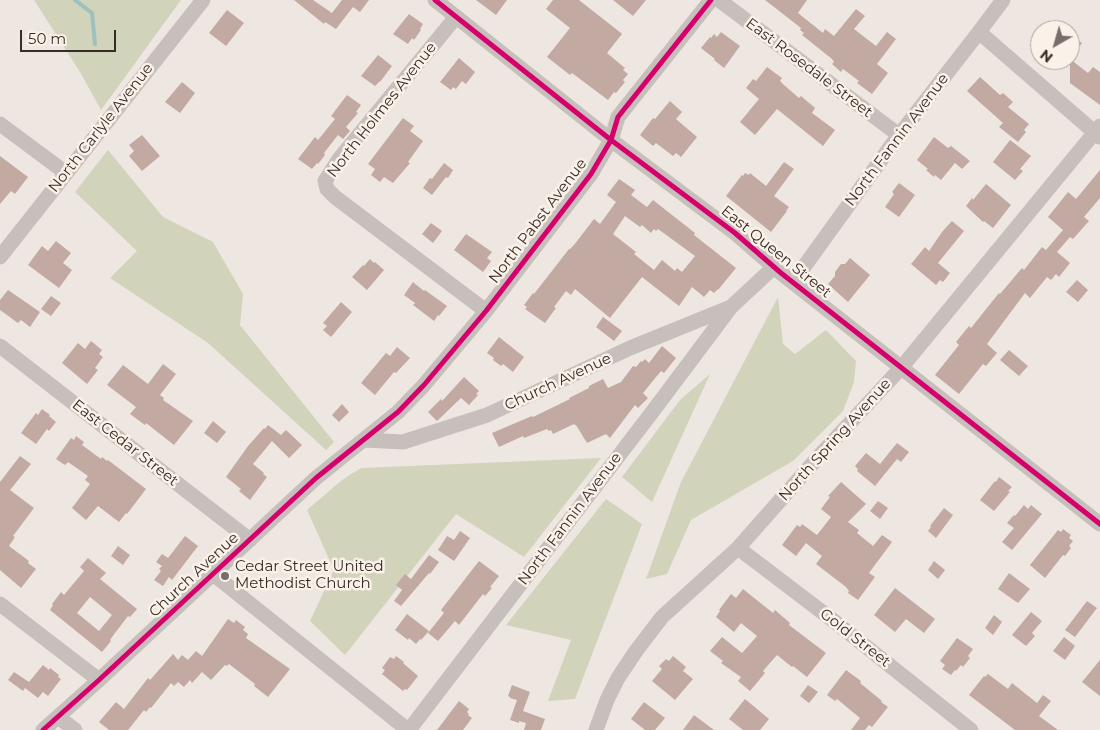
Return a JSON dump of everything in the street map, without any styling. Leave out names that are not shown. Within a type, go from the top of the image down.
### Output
[{"type":"street","name":"North Carlyle Avenue","points":[[0,257],[203,0]]},
{"type":"street","name":"East Queen Street","points":[[435,0],[611,140],[735,233],[792,282],[1100,524]]},
{"type":"street","name":"North Pabst Avenue","points":[[364,440],[398,412],[418,392],[486,311],[590,174],[611,140],[618,117],[711,0]]},
{"type":"street","name":"East Rosedale Street","points":[[719,0],[899,135]]},
{"type":"street","name":"North Fannin Avenue","points":[[792,282],[899,135],[1003,0]]},
{"type":"street","name":"North Holmes Avenue","points":[[456,16],[339,160],[325,181],[327,189],[334,197],[486,311]]},
{"type":"street","points":[[979,32],[1098,132]]},
{"type":"street","points":[[0,124],[66,173]]},
{"type":"street","name":"North Spring Avenue","points":[[596,730],[607,700],[618,678],[662,617],[738,548],[821,454],[901,368],[1098,132]]},
{"type":"street","name":"Church Avenue","points":[[43,730],[316,478],[364,440],[403,442],[487,415],[630,348],[731,308],[774,267]]},
{"type":"street","name":"North Fannin Avenue","points":[[408,730],[731,308]]},
{"type":"street","name":"East Cedar Street","points":[[0,346],[250,540]]},
{"type":"street","name":"Gold Street","points":[[738,548],[971,730]]},
{"type":"street","points":[[213,574],[408,730]]},
{"type":"street","points":[[0,604],[99,680]]},
{"type":"street","points":[[58,717],[75,730]]},
{"type":"green space","points":[[34,0],[181,0],[101,110],[80,72]]},
{"type":"green space","points":[[108,150],[163,217],[213,242],[243,294],[240,325],[334,442],[326,450],[208,343],[110,278],[137,251],[75,192]]},
{"type":"green space","points":[[778,297],[783,344],[795,354],[826,330],[856,361],[854,382],[843,411],[793,461],[691,520],[667,574],[646,579],[681,482]]},
{"type":"green space","points":[[710,374],[652,502],[622,477],[680,400]]},
{"type":"green space","points":[[601,458],[524,557],[456,514],[345,655],[310,621],[334,570],[307,510],[342,480],[361,468]]},
{"type":"green space","points":[[606,499],[642,524],[575,699],[548,701],[571,640],[506,625]]},
{"type":"building","points":[[294,0],[313,0],[332,13],[342,0],[369,0],[360,12],[353,7],[336,29],[325,22],[324,24]]},
{"type":"building","points":[[476,0],[507,0],[496,15]]},
{"type":"building","points":[[553,0],[579,0],[622,34],[607,53],[625,68],[623,70],[628,74],[623,80],[625,82],[608,100],[547,57],[570,28],[546,9]]},
{"type":"building","points":[[613,0],[646,0],[633,16]]},
{"type":"building","points":[[765,0],[807,0],[798,13],[823,33],[825,29],[834,36],[856,9],[865,16],[854,29],[876,46],[887,32],[896,39],[877,64],[888,73],[872,94],[843,69],[841,72],[832,64],[834,62],[832,59],[802,35],[804,33],[800,30],[801,28]]},
{"type":"building","points":[[227,10],[244,23],[226,46],[209,33]]},
{"type":"building","points":[[409,14],[423,24],[414,40],[412,38],[408,44],[393,34]]},
{"type":"building","points":[[721,32],[740,46],[724,68],[701,48],[710,37],[714,34],[717,37]]},
{"type":"building","points":[[378,55],[392,66],[375,86],[361,76]]},
{"type":"building","points":[[459,58],[475,72],[466,84],[462,81],[456,89],[453,87],[451,90],[440,82]]},
{"type":"building","points":[[767,67],[782,78],[780,81],[799,98],[801,96],[815,108],[812,113],[835,130],[823,146],[777,109],[755,135],[740,122],[759,99],[746,88],[753,79],[756,81]]},
{"type":"building","points":[[1080,67],[1088,73],[1093,67],[1100,72],[1100,105],[1070,83],[1070,70],[1080,70]]},
{"type":"building","points":[[980,77],[1000,95],[1003,93],[1013,102],[1008,107],[1029,124],[1024,130],[1026,132],[1018,142],[999,127],[1003,123],[967,91]]},
{"type":"building","points":[[182,82],[195,93],[180,113],[165,102]]},
{"type":"building","points":[[347,95],[361,105],[356,112],[358,113],[346,127],[350,131],[343,139],[338,135],[324,153],[325,155],[312,169],[298,159],[315,137],[318,140],[335,119],[331,116]]},
{"type":"building","points":[[670,101],[682,112],[676,119],[697,137],[681,157],[676,153],[673,156],[656,143],[653,146],[640,135]]},
{"type":"building","points":[[403,118],[414,126],[410,131],[423,141],[408,162],[410,163],[393,183],[384,177],[380,182],[371,175],[375,169],[368,164]]},
{"type":"building","points":[[142,135],[160,156],[142,171],[129,156],[134,151],[129,145]]},
{"type":"building","points":[[934,137],[948,148],[951,146],[970,161],[962,169],[955,163],[941,180],[935,175],[934,177],[917,160]]},
{"type":"building","points":[[1010,140],[1031,156],[1020,169],[1023,171],[1015,180],[993,162]]},
{"type":"building","points":[[0,156],[28,177],[15,194],[11,191],[0,204]]},
{"type":"building","points":[[784,162],[794,169],[774,196],[789,207],[771,232],[726,196],[745,173],[749,175],[750,173],[766,186]]},
{"type":"building","points":[[444,163],[453,170],[432,195],[423,188]]},
{"type":"building","points":[[1100,170],[1100,198],[1084,217],[1089,221],[1073,239],[1070,237],[1057,252],[1070,263],[1059,277],[1056,274],[1051,280],[1047,277],[1030,298],[1025,293],[987,344],[997,353],[986,366],[983,364],[959,394],[935,375],[959,345],[956,342],[969,326],[971,328],[999,293],[1022,268],[1024,270],[1042,247],[1046,250],[1063,230],[1048,217],[1068,192],[1076,199]]},
{"type":"building","points":[[619,179],[635,190],[631,195],[647,207],[653,200],[736,268],[714,293],[710,290],[704,297],[692,287],[679,306],[642,277],[610,318],[575,289],[571,295],[566,291],[545,323],[525,309],[527,307],[524,305],[594,219],[600,224],[616,202],[607,195]],"holes":[[[625,216],[640,227],[642,225],[651,233],[654,229],[656,231],[658,229],[695,256],[682,272],[677,268],[675,271],[662,260],[654,270],[634,254],[636,252],[613,234]]]},
{"type":"building","points":[[899,183],[915,195],[899,217],[885,207],[894,194],[892,192]]},
{"type":"building","points":[[986,184],[1011,205],[993,228],[983,222],[966,206]]},
{"type":"building","points":[[952,221],[964,231],[938,263],[950,273],[943,282],[940,280],[936,285],[911,264],[925,247],[929,251]]},
{"type":"building","points":[[431,223],[442,231],[433,243],[422,234]]},
{"type":"building","points":[[466,234],[492,252],[487,258],[491,261],[483,272],[454,250]]},
{"type":"building","points":[[56,241],[71,253],[63,263],[72,270],[59,288],[28,265],[42,246],[48,251]]},
{"type":"building","points":[[850,258],[870,275],[848,302],[828,284],[835,276],[835,272],[841,264],[845,264]]},
{"type":"building","points":[[370,259],[384,270],[367,290],[352,277]]},
{"type":"building","points":[[1077,280],[1088,290],[1078,302],[1066,292]]},
{"type":"building","points":[[413,282],[447,306],[434,321],[413,305],[415,303],[404,295]]},
{"type":"building","points":[[8,290],[40,312],[30,327],[21,320],[18,323],[0,310],[0,300]]},
{"type":"building","points":[[51,296],[61,303],[51,316],[41,309]]},
{"type":"building","points":[[341,302],[352,312],[331,337],[323,330],[327,326],[323,323]]},
{"type":"building","points":[[603,317],[622,331],[614,341],[596,327]]},
{"type":"building","points":[[499,337],[524,357],[513,372],[503,364],[501,366],[487,353]]},
{"type":"building","points":[[91,341],[102,350],[99,354],[103,357],[95,368],[98,370],[87,384],[62,363],[78,343],[85,349]]},
{"type":"building","points":[[662,346],[676,358],[664,373],[661,371],[643,393],[648,398],[638,408],[635,405],[610,438],[606,434],[587,443],[574,424],[553,434],[551,430],[547,429],[524,438],[523,436],[499,447],[492,433],[533,417],[570,399],[603,379],[608,388],[621,382],[633,366],[636,367],[645,359],[649,363]]},
{"type":"building","points":[[397,347],[410,358],[396,373],[394,372],[375,395],[361,383],[386,353],[390,356]]},
{"type":"building","points":[[1009,350],[1028,366],[1019,376],[1000,360]]},
{"type":"building","points":[[163,364],[176,374],[160,395],[164,398],[163,400],[193,421],[174,445],[146,423],[145,425],[130,414],[136,407],[107,385],[123,365],[148,384]]},
{"type":"building","points":[[464,377],[479,391],[476,394],[478,395],[469,405],[461,398],[437,421],[428,412],[441,399],[442,401]]},
{"type":"building","points":[[342,404],[349,412],[339,422],[332,415]]},
{"type":"building","points":[[42,409],[56,422],[49,431],[47,429],[36,444],[21,433],[36,413],[38,415]]},
{"type":"building","points":[[213,421],[226,432],[217,443],[204,433]]},
{"type":"building","points":[[268,425],[281,435],[286,430],[302,445],[289,458],[272,441],[253,464],[267,477],[250,500],[239,491],[241,489],[226,477],[248,446]]},
{"type":"building","points":[[76,436],[84,442],[82,445],[101,459],[102,457],[108,460],[146,489],[119,522],[98,506],[86,520],[72,508],[90,484],[85,480],[88,476],[68,462],[65,465],[56,459],[71,438],[74,440]]},
{"type":"building","points":[[897,443],[909,452],[901,462],[897,459],[875,486],[857,471],[858,469],[855,466],[866,453],[880,464]]},
{"type":"building","points":[[20,456],[31,464],[10,490],[34,508],[13,536],[15,537],[9,546],[29,561],[28,563],[36,569],[21,588],[0,570],[0,482]]},
{"type":"building","points":[[999,477],[1012,487],[994,511],[980,500]]},
{"type":"building","points":[[841,482],[866,504],[848,522],[859,530],[857,533],[873,546],[882,535],[892,542],[869,573],[875,577],[858,600],[848,593],[849,591],[846,587],[816,564],[822,556],[806,543],[796,556],[782,545],[797,525],[800,527],[802,524],[817,535],[831,517],[821,509],[830,497],[828,496]]},
{"type":"building","points":[[878,501],[888,508],[880,519],[870,511]]},
{"type":"building","points":[[1024,505],[1028,509],[1031,505],[1042,514],[1012,550],[1002,542],[1014,528],[1007,523]]},
{"type":"building","points":[[944,508],[953,515],[936,538],[928,531]]},
{"type":"building","points":[[1063,529],[1071,535],[1069,538],[1073,541],[1069,546],[1071,548],[1045,578],[1030,565],[1058,530],[1061,532]]},
{"type":"building","points":[[460,531],[470,538],[454,561],[438,550],[447,536],[454,540]]},
{"type":"building","points":[[185,536],[198,546],[172,580],[169,577],[163,586],[154,580],[161,571],[159,569],[162,566],[156,562],[162,554],[168,558]]},
{"type":"building","points":[[118,546],[130,555],[123,565],[111,556]]},
{"type":"building","points":[[429,555],[439,562],[401,606],[394,601],[402,590],[396,585],[405,574],[411,579]]},
{"type":"building","points":[[88,558],[106,573],[100,579],[137,609],[130,617],[128,616],[102,652],[50,610],[61,592],[64,595],[84,571],[80,567]],"holes":[[[90,597],[112,615],[99,631],[77,613]]]},
{"type":"building","points":[[479,561],[499,576],[490,587],[492,588],[485,596],[483,594],[459,625],[455,621],[438,641],[428,633],[444,613],[441,610]]},
{"type":"building","points":[[934,561],[945,570],[938,579],[928,570]]},
{"type":"building","points":[[1009,573],[1030,589],[1018,603],[998,589]]},
{"type":"building","points":[[895,588],[935,619],[924,633],[906,619],[895,632],[874,615]]},
{"type":"building","points":[[743,589],[773,613],[775,610],[790,623],[789,625],[826,653],[807,677],[777,655],[763,671],[765,673],[750,691],[738,681],[741,677],[721,663],[723,661],[710,651],[722,637],[742,653],[757,636],[741,623],[734,632],[716,617],[731,594],[736,598]]},
{"type":"building","points":[[1087,601],[1097,608],[1075,637],[1065,630]]},
{"type":"building","points":[[1031,612],[1042,621],[1032,633],[1035,636],[1026,646],[1012,635]]},
{"type":"building","points":[[407,614],[429,631],[416,644],[395,630]]},
{"type":"building","points":[[994,615],[1002,622],[993,635],[985,628]]},
{"type":"building","points":[[228,619],[234,623],[236,620],[245,627],[243,630],[248,634],[246,638],[290,669],[268,697],[254,686],[255,684],[229,664],[225,665],[211,680],[202,672],[192,683],[190,680],[184,687],[178,682],[174,686],[171,683],[151,708],[146,712],[144,710],[128,730],[109,730],[99,722],[116,702],[124,709],[148,678],[150,680],[173,654],[178,660],[182,655],[188,660],[196,651],[202,656]]},
{"type":"building","points":[[1064,637],[1075,646],[1065,660],[1053,651]]},
{"type":"building","points":[[957,638],[973,649],[968,656],[970,658],[963,667],[961,665],[951,675],[942,669],[945,665],[940,661]]},
{"type":"building","points":[[396,656],[418,676],[407,690],[403,691],[382,674],[385,670],[382,668],[390,657],[394,659]]},
{"type":"building","points":[[673,656],[686,667],[683,671],[693,679],[675,700],[652,681],[662,669],[659,666],[666,659],[669,661]]},
{"type":"building","points":[[1100,660],[1100,696],[1082,682]]},
{"type":"building","points":[[43,665],[59,675],[58,677],[61,679],[48,696],[43,692],[38,698],[25,688],[23,691],[8,680],[14,672],[29,682]]},
{"type":"building","points":[[846,670],[861,681],[860,683],[888,707],[872,727],[869,725],[865,730],[851,730],[860,718],[837,699],[835,701],[827,695]]},
{"type":"building","points":[[988,674],[1008,689],[1012,683],[1037,703],[1043,695],[1051,701],[1039,716],[1058,730],[1015,730],[969,695],[984,676]]},
{"type":"building","points":[[512,685],[530,692],[523,711],[545,719],[541,730],[524,730],[526,723],[510,720],[517,700],[508,696]]},
{"type":"building","points":[[808,685],[818,692],[809,703],[800,696]]},
{"type":"building","points":[[745,699],[769,719],[760,730],[743,730],[729,719]]},
{"type":"building","points":[[459,701],[469,709],[468,715],[472,718],[463,730],[437,730]]},
{"type":"building","points":[[644,702],[665,718],[655,730],[645,730],[631,719]]},
{"type":"building","points":[[694,715],[714,730],[683,730]]},
{"type":"waterway","points":[[75,0],[92,13],[95,44]]},
{"type":"cycle path","points":[[435,0],[611,140],[735,233],[781,273],[1100,524]]},
{"type":"cycle path","points":[[43,730],[316,478],[398,412],[424,385],[486,311],[591,174],[611,140],[618,117],[711,0]]},
{"type":"place","name":"Cedar Street United Methodist Church","points":[[225,576]]}]
